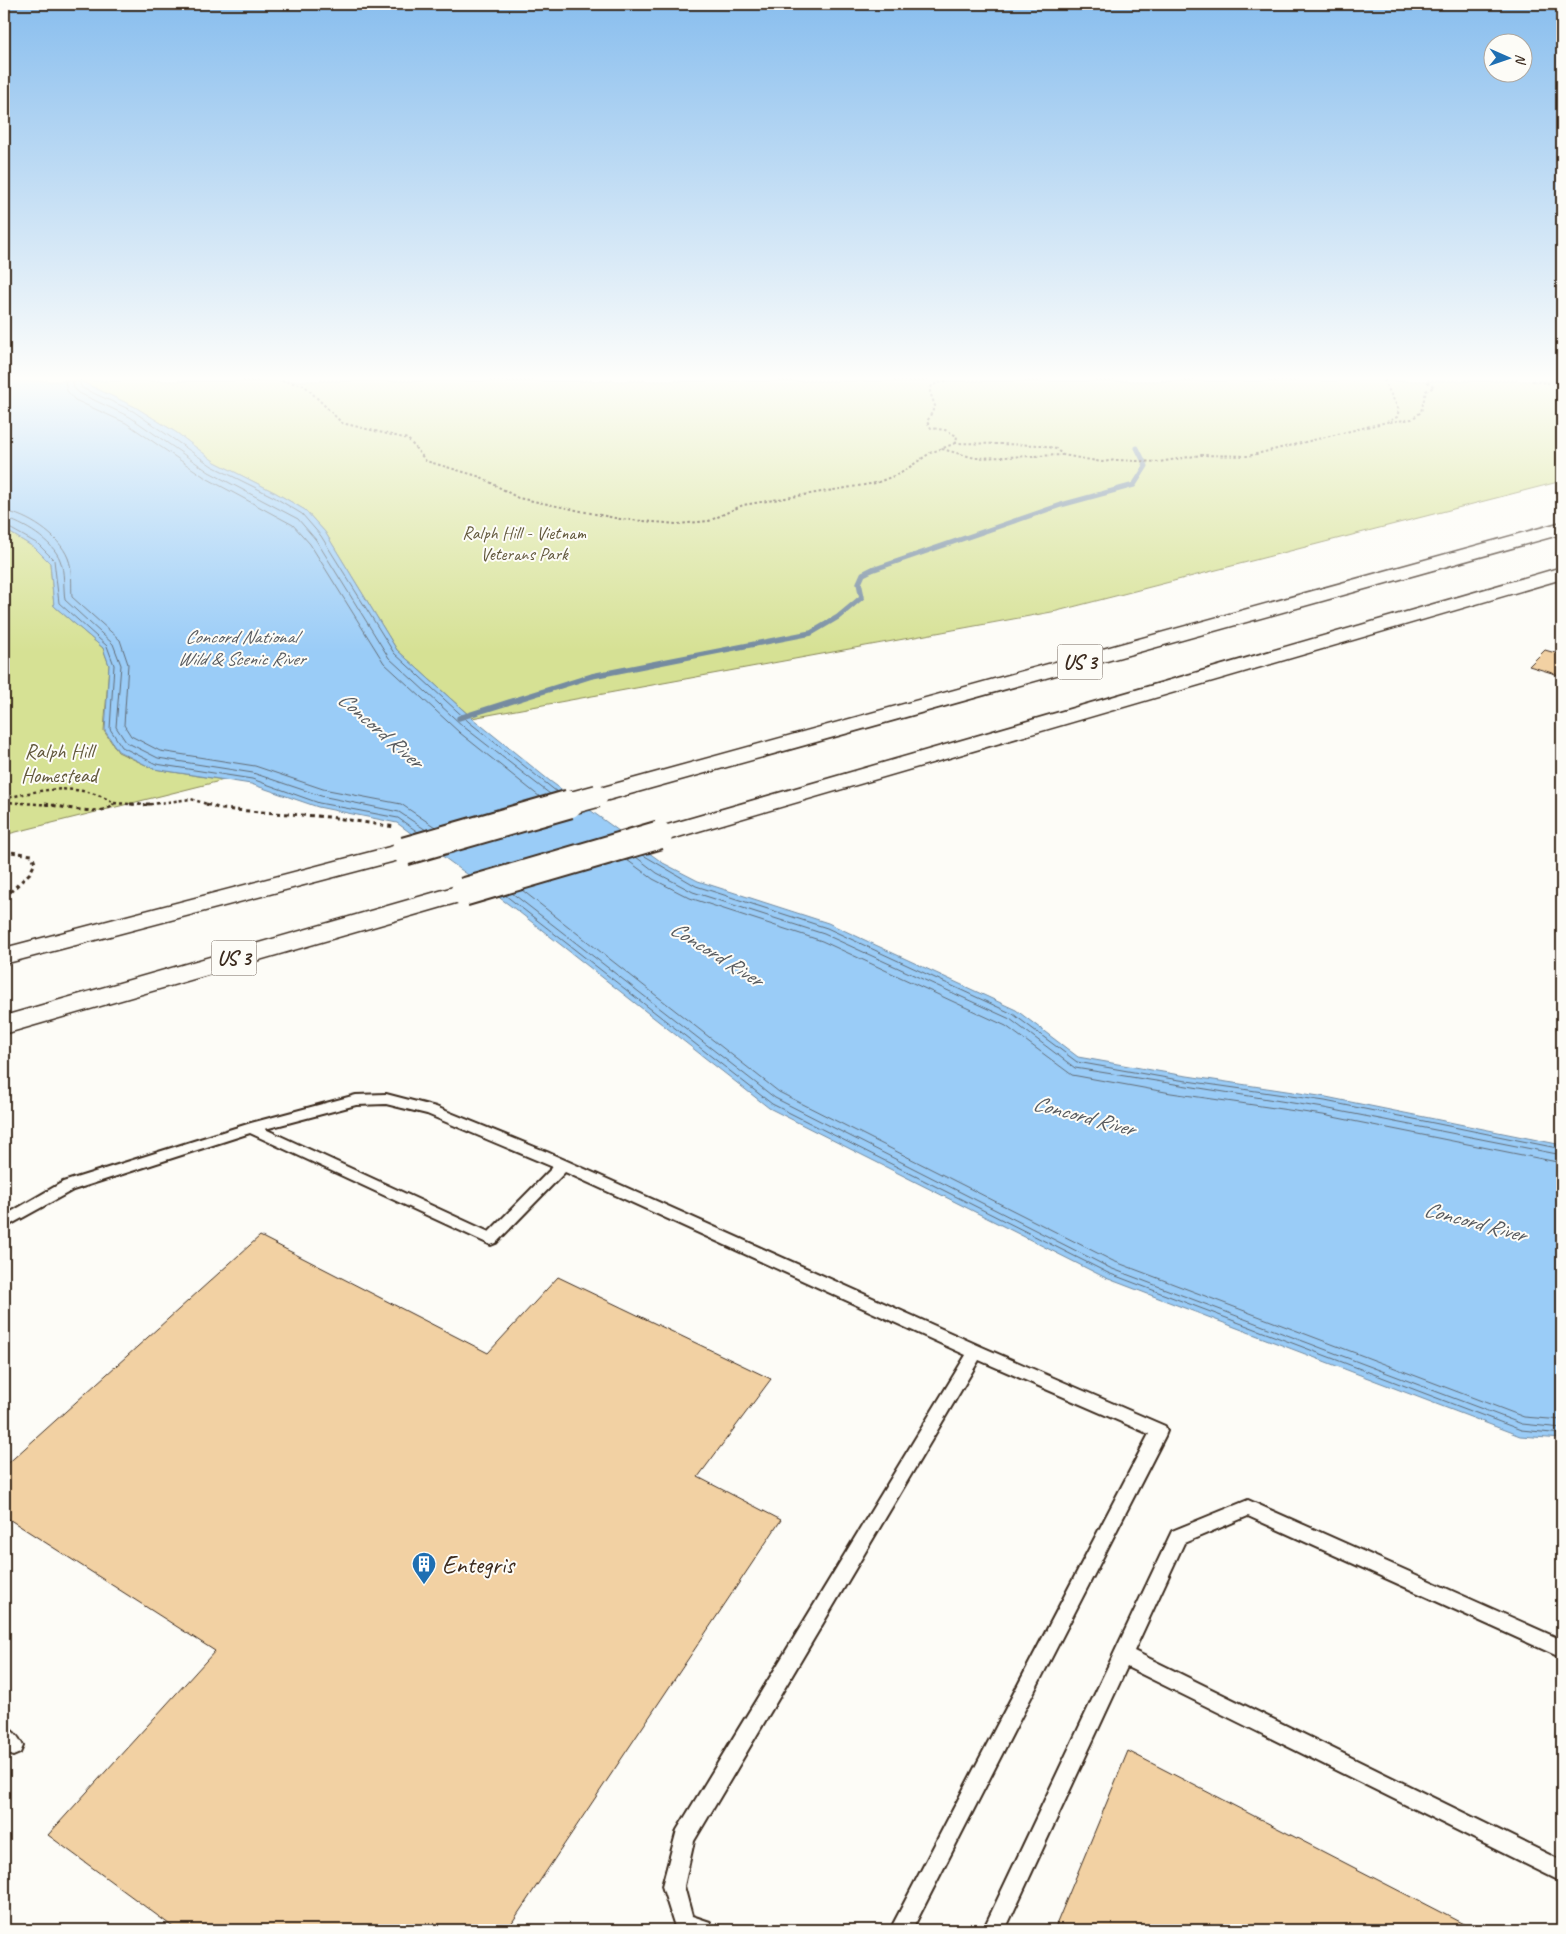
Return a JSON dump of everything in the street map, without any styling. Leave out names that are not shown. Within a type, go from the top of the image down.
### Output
[{"type":"highway","name":"US 3","points":[[4,956],[402,840],[597,796],[1562,528]]},
{"type":"highway","name":"US 3","points":[[4,1025],[1562,573]]},
{"type":"lane","points":[[4,1223],[68,1186],[251,1128],[356,1100],[386,1098],[431,1110],[563,1166],[976,1352],[1159,1431],[901,1930]]},
{"type":"lane","points":[[251,1128],[491,1239],[563,1166]]},
{"type":"lane","points":[[702,1930],[684,1924],[673,1886],[684,1837],[976,1352]]},
{"type":"lane","points":[[994,1930],[1178,1537],[1248,1508],[1562,1649]]},
{"type":"lane","points":[[1123,1655],[1562,1872]]},
{"type":"path","points":[[459,471],[481,477],[518,498],[620,519],[676,524],[709,522],[743,505],[876,483],[904,471]]},
{"type":"path","points":[[4,801],[42,791],[88,792],[114,803],[144,805],[191,799],[221,809],[329,817],[391,825],[402,840]]},
{"type":"path","points":[[4,801],[29,802],[94,811],[106,810],[112,807],[114,803]]},
{"type":"path","points":[[4,851],[23,852],[32,855],[35,863],[30,873],[4,898]]},
{"type":"green space","name":"Ralph Hill - Vietnam Veterans Park","points":[[233,471],[1562,471],[1562,481],[1057,611],[472,718],[397,650],[325,532],[305,510]]},
{"type":"green space","name":"Ralph Hill Homestead","points":[[4,529],[35,548],[50,563],[54,606],[103,648],[109,665],[104,731],[118,752],[154,769],[224,780],[4,835]]},
{"type":"water","points":[[4,471],[233,471],[305,510],[325,532],[397,650],[472,718],[550,781],[663,863],[698,881],[828,923],[1016,1010],[1078,1057],[1326,1097],[1562,1145],[1562,1439],[1520,1436],[1106,1278],[769,1108],[519,912],[397,823],[318,807],[251,784],[154,769],[118,751],[105,731],[109,665],[103,648],[54,606],[50,563],[35,548],[4,529]]},
{"type":"building","points":[[1545,650],[1562,655],[1562,676],[1529,666]]},
{"type":"building","name":"Entegris","points":[[260,1236],[488,1353],[558,1277],[771,1379],[698,1477],[781,1520],[507,1930],[177,1930],[48,1835],[215,1651],[4,1516],[4,1467]]},
{"type":"building","points":[[1128,1751],[1475,1930],[1054,1930]]},
{"type":"waterway","points":[[872,570],[1061,505],[1134,485],[1143,471]]},
{"type":"waterway","points":[[459,718],[592,676],[811,633],[838,617],[862,597],[859,583],[863,574],[875,568]]},
{"type":"place","name":"Entegris","points":[[424,1585]]},
{"type":"water label","name":"Concord National Wild & Scenic River","points":[[241,647]]},
{"type":"water label","name":"Concord River","points":[[381,729]]},
{"type":"water label","name":"Concord River","points":[[717,953]]},
{"type":"water label","name":"Concord River","points":[[1084,1115]]},
{"type":"water label","name":"Concord River","points":[[1475,1221]]}]
